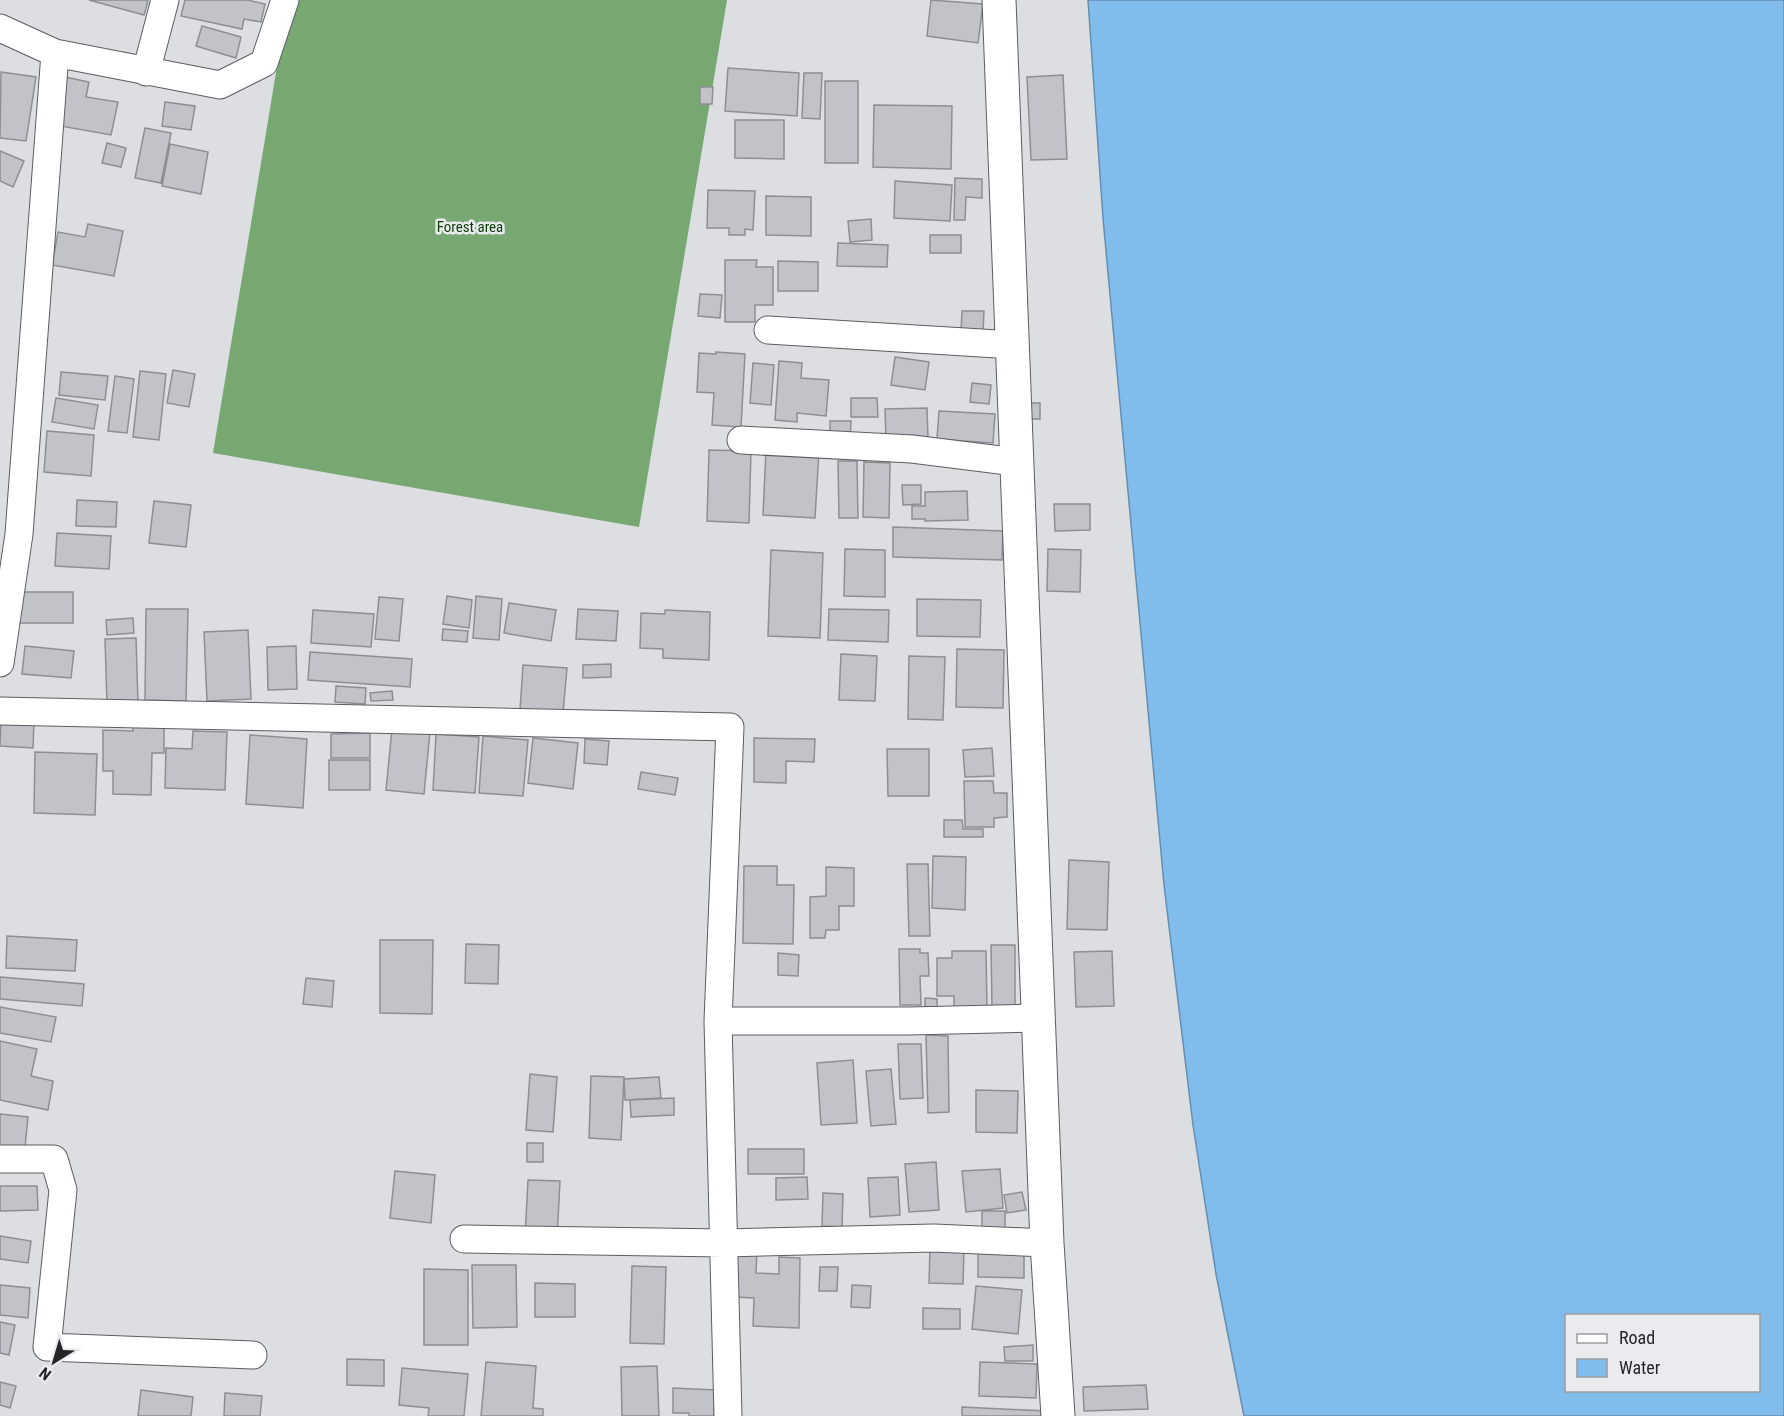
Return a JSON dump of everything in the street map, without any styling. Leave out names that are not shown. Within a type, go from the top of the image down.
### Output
[{"type":"street","points":[[146,72],[165,0]]},
{"type":"street","points":[[0,28],[55,53],[220,85],[264,63],[285,0]]},
{"type":"street","points":[[999,0],[1047,1243],[1058,1416]]},
{"type":"street","points":[[0,663],[19,534],[55,53]]},
{"type":"street","points":[[768,330],[1014,345]]},
{"type":"street","points":[[741,440],[912,449],[1016,462]]},
{"type":"street","points":[[0,711],[730,727],[718,1021],[728,1416]]},
{"type":"street","points":[[718,1021],[1039,1018]]},
{"type":"street","points":[[0,1159],[54,1159],[63,1190],[47,1347],[254,1355]]},
{"type":"street","points":[[464,1239],[723,1243],[934,1238],[1047,1243]]},
{"type":"green space","name":"Forest area","points":[[288,0],[727,0],[639,527],[213,453]]},
{"type":"water","points":[[1088,0],[1784,0],[1784,1416],[1244,1416],[1216,1274],[1193,1125],[1164,885],[1103,218]]},
{"type":"building","points":[[89,0],[146,0],[148,1],[144,15]]},
{"type":"building","points":[[185,0],[247,0],[265,4],[261,22],[244,19],[242,29],[181,16]]},
{"type":"building","points":[[931,0],[983,4],[978,43],[927,36]]},
{"type":"building","points":[[202,26],[241,37],[236,58],[196,46]]},
{"type":"building","points":[[728,68],[799,73],[797,116],[725,111]]},
{"type":"building","points":[[1,72],[36,77],[26,141],[0,138]]},
{"type":"building","points":[[804,73],[822,73],[820,119],[802,118]]},
{"type":"building","points":[[1063,75],[1067,159],[1031,160],[1027,77]]},
{"type":"building","points":[[65,77],[89,82],[86,97],[118,102],[111,135],[55,125]]},
{"type":"building","points":[[825,81],[858,81],[858,163],[825,163]]},
{"type":"building","points":[[700,87],[713,87],[712,104],[700,104]]},
{"type":"building","points":[[165,102],[195,106],[191,130],[162,126]]},
{"type":"building","points":[[874,105],[952,106],[951,169],[873,167]]},
{"type":"building","points":[[735,120],[784,120],[784,159],[735,158]]},
{"type":"building","points":[[145,128],[171,133],[161,183],[135,178]]},
{"type":"building","points":[[107,143],[126,148],[121,167],[102,163]]},
{"type":"building","points":[[170,144],[208,152],[201,194],[162,186]]},
{"type":"building","points":[[0,151],[24,161],[13,187],[0,181]]},
{"type":"building","points":[[955,178],[982,179],[982,198],[966,197],[965,220],[954,220]]},
{"type":"building","points":[[895,181],[952,185],[950,221],[894,218]]},
{"type":"building","points":[[708,190],[755,191],[753,230],[745,229],[745,235],[729,235],[729,228],[707,228]]},
{"type":"building","points":[[766,196],[811,197],[811,236],[766,235]]},
{"type":"building","points":[[871,219],[872,240],[850,242],[848,221]]},
{"type":"building","points":[[88,224],[123,231],[114,276],[52,265],[58,232],[85,237]]},
{"type":"building","points":[[930,235],[961,235],[961,253],[930,253]]},
{"type":"building","points":[[838,243],[888,245],[887,267],[837,266]]},
{"type":"building","points":[[725,260],[757,260],[756,267],[773,267],[773,305],[755,305],[755,322],[725,322]]},
{"type":"building","points":[[778,261],[818,262],[818,291],[778,291]]},
{"type":"building","points":[[700,294],[722,295],[720,318],[698,316]]},
{"type":"building","points":[[962,311],[984,311],[983,333],[961,332]]},
{"type":"building","points":[[716,352],[745,354],[741,427],[712,425],[714,393],[697,392],[699,353],[716,354]]},
{"type":"building","points":[[895,357],[929,362],[925,390],[891,385]]},
{"type":"building","points":[[779,361],[802,363],[801,378],[829,380],[826,416],[797,413],[797,422],[775,420]]},
{"type":"building","points":[[753,363],[774,365],[771,405],[750,403]]},
{"type":"building","points":[[173,370],[195,374],[189,407],[167,403]]},
{"type":"building","points":[[140,371],[166,374],[159,440],[133,437]]},
{"type":"building","points":[[61,372],[108,376],[105,400],[59,395]]},
{"type":"building","points":[[115,376],[134,379],[127,433],[108,431]]},
{"type":"building","points":[[972,383],[991,385],[989,404],[970,402]]},
{"type":"building","points":[[56,398],[98,405],[94,429],[52,422]]},
{"type":"building","points":[[851,398],[877,398],[878,417],[851,417]]},
{"type":"building","points":[[1031,403],[1040,403],[1040,419],[1031,419]]},
{"type":"building","points":[[927,408],[928,438],[886,440],[885,409]]},
{"type":"building","points":[[939,411],[995,414],[993,443],[937,439]]},
{"type":"building","points":[[830,421],[851,421],[850,439],[830,439]]},
{"type":"building","points":[[47,431],[94,435],[91,476],[44,472]]},
{"type":"building","points":[[766,449],[819,451],[815,518],[763,515]]},
{"type":"building","points":[[709,450],[751,451],[749,523],[707,521]]},
{"type":"building","points":[[838,461],[857,461],[858,518],[839,518]]},
{"type":"building","points":[[864,462],[890,463],[889,518],[863,517]]},
{"type":"building","points":[[902,485],[921,485],[921,504],[903,505]]},
{"type":"building","points":[[967,491],[968,520],[912,519],[912,506],[925,506],[925,492]]},
{"type":"building","points":[[77,500],[117,502],[116,527],[76,526]]},
{"type":"building","points":[[154,501],[191,505],[186,547],[149,543]]},
{"type":"building","points":[[1054,504],[1090,504],[1090,530],[1055,531]]},
{"type":"building","points":[[893,527],[1003,531],[1002,560],[893,557]]},
{"type":"building","points":[[57,533],[111,536],[109,569],[55,566]]},
{"type":"building","points":[[845,549],[885,550],[885,597],[844,596]]},
{"type":"building","points":[[1048,549],[1081,550],[1080,592],[1047,591]]},
{"type":"building","points":[[771,550],[823,553],[820,638],[768,636]]},
{"type":"building","points":[[19,592],[73,592],[73,623],[19,623]]},
{"type":"building","points":[[447,596],[472,600],[469,628],[443,624]]},
{"type":"building","points":[[476,596],[502,599],[499,640],[473,638]]},
{"type":"building","points":[[379,597],[403,599],[399,641],[375,639]]},
{"type":"building","points":[[917,599],[981,600],[980,637],[917,636]]},
{"type":"building","points":[[509,603],[556,610],[551,641],[504,633]]},
{"type":"building","points":[[146,609],[188,609],[186,701],[145,700]]},
{"type":"building","points":[[578,609],[618,611],[616,641],[576,639]]},
{"type":"building","points":[[829,609],[889,610],[888,642],[828,640]]},
{"type":"building","points":[[313,610],[374,614],[371,647],[311,643]]},
{"type":"building","points":[[665,610],[710,612],[709,660],[663,658],[663,649],[640,648],[641,613],[665,614]]},
{"type":"building","points":[[133,618],[134,633],[107,635],[106,620]]},
{"type":"building","points":[[443,629],[468,631],[467,642],[442,640]]},
{"type":"building","points":[[248,630],[251,699],[207,701],[204,632]]},
{"type":"building","points":[[136,638],[138,703],[107,704],[105,639]]},
{"type":"building","points":[[25,646],[74,651],[71,678],[22,674]]},
{"type":"building","points":[[296,646],[297,689],[268,690],[267,647]]},
{"type":"building","points":[[957,649],[1004,650],[1003,708],[956,707]]},
{"type":"building","points":[[310,652],[412,659],[410,687],[308,680]]},
{"type":"building","points":[[841,654],[877,656],[875,701],[839,700]]},
{"type":"building","points":[[909,656],[945,657],[943,720],[908,719]]},
{"type":"building","points":[[611,664],[611,677],[583,678],[583,665]]},
{"type":"building","points":[[523,665],[567,668],[563,713],[520,710]]},
{"type":"building","points":[[336,686],[366,688],[365,704],[335,702]]},
{"type":"building","points":[[392,691],[393,700],[371,701],[370,693]]},
{"type":"building","points":[[1,719],[34,721],[33,748],[0,746]]},
{"type":"building","points":[[133,721],[164,722],[164,753],[152,753],[151,795],[113,794],[113,771],[103,771],[103,730],[133,731]]},
{"type":"building","points":[[392,729],[430,732],[424,794],[386,790]]},
{"type":"building","points":[[193,731],[227,732],[225,790],[165,788],[166,748],[192,749]]},
{"type":"building","points":[[370,733],[370,758],[331,758],[331,734]]},
{"type":"building","points":[[436,734],[479,737],[475,793],[433,790]]},
{"type":"building","points":[[250,735],[307,739],[303,808],[246,804]]},
{"type":"building","points":[[483,736],[528,740],[523,796],[479,793]]},
{"type":"building","points":[[533,738],[578,743],[573,789],[528,783]]},
{"type":"building","points":[[754,738],[815,739],[814,762],[786,761],[786,783],[754,782]]},
{"type":"building","points":[[585,739],[609,741],[607,765],[584,763]]},
{"type":"building","points":[[992,748],[994,776],[965,777],[963,750]]},
{"type":"building","points":[[887,749],[929,749],[929,796],[888,796]]},
{"type":"building","points":[[35,752],[97,754],[95,815],[34,813]]},
{"type":"building","points":[[329,760],[370,760],[370,790],[329,790]]},
{"type":"building","points":[[641,772],[678,778],[675,795],[638,789]]},
{"type":"building","points":[[964,781],[993,781],[994,793],[1007,793],[1007,817],[994,818],[994,827],[965,827]]},
{"type":"building","points":[[944,820],[962,820],[963,829],[983,829],[983,837],[944,837]]},
{"type":"building","points":[[933,856],[966,857],[965,910],[932,908]]},
{"type":"building","points":[[1069,860],[1109,862],[1107,930],[1067,929]]},
{"type":"building","points":[[907,864],[928,864],[930,936],[909,936]]},
{"type":"building","points":[[744,866],[777,866],[777,885],[794,885],[793,944],[743,943]]},
{"type":"building","points":[[826,867],[854,868],[854,906],[839,906],[839,930],[826,930],[825,938],[810,938],[810,897],[826,896]]},
{"type":"building","points":[[7,936],[77,940],[75,971],[6,968]]},
{"type":"building","points":[[380,940],[433,940],[432,1014],[380,1013]]},
{"type":"building","points":[[466,944],[499,945],[498,984],[465,983]]},
{"type":"building","points":[[991,945],[1015,945],[1015,1008],[992,1009]]},
{"type":"building","points":[[899,949],[920,949],[920,953],[928,953],[929,976],[920,976],[921,1005],[900,1005]]},
{"type":"building","points":[[952,951],[986,951],[987,1007],[954,1008],[954,996],[937,996],[937,958],[952,958]]},
{"type":"building","points":[[1112,951],[1114,1006],[1076,1007],[1074,952]]},
{"type":"building","points":[[778,953],[799,955],[798,976],[778,975]]},
{"type":"building","points":[[0,977],[84,984],[82,1006],[0,999]]},
{"type":"building","points":[[306,978],[334,981],[332,1007],[303,1004]]},
{"type":"building","points":[[925,998],[937,999],[937,1016],[925,1015]]},
{"type":"building","points":[[0,1007],[56,1017],[51,1042],[0,1033]]},
{"type":"building","points":[[926,1035],[948,1036],[949,1112],[928,1113]]},
{"type":"building","points":[[0,1041],[37,1049],[31,1076],[53,1081],[48,1110],[0,1100]]},
{"type":"building","points":[[898,1044],[921,1044],[923,1098],[900,1099]]},
{"type":"building","points":[[853,1060],[857,1123],[821,1125],[817,1063]]},
{"type":"building","points":[[891,1069],[896,1124],[871,1126],[866,1071]]},
{"type":"building","points":[[530,1074],[557,1077],[553,1132],[526,1130]]},
{"type":"building","points":[[591,1076],[624,1077],[621,1140],[589,1138]]},
{"type":"building","points":[[659,1077],[661,1098],[625,1100],[624,1079]]},
{"type":"building","points":[[976,1090],[1018,1091],[1017,1133],[976,1132]]},
{"type":"building","points":[[674,1098],[674,1115],[631,1117],[630,1100]]},
{"type":"building","points":[[0,1114],[28,1117],[24,1158],[0,1156]]},
{"type":"building","points":[[527,1143],[543,1143],[543,1162],[527,1162]]},
{"type":"building","points":[[748,1149],[804,1149],[804,1174],[748,1174]]},
{"type":"building","points":[[936,1162],[939,1210],[909,1212],[905,1164]]},
{"type":"building","points":[[1000,1169],[1003,1208],[966,1212],[962,1171]]},
{"type":"building","points":[[395,1171],[435,1175],[431,1223],[390,1218]]},
{"type":"building","points":[[807,1177],[808,1199],[776,1200],[776,1178]]},
{"type":"building","points":[[898,1177],[900,1215],[870,1217],[868,1178]]},
{"type":"building","points":[[528,1180],[560,1181],[557,1239],[525,1237]]},
{"type":"building","points":[[0,1186],[37,1186],[38,1210],[0,1211]]},
{"type":"building","points":[[1022,1192],[1026,1210],[1007,1213],[1004,1195]]},
{"type":"building","points":[[823,1193],[843,1194],[842,1227],[822,1226]]},
{"type":"building","points":[[982,1211],[1005,1211],[1005,1230],[982,1231]]},
{"type":"building","points":[[0,1236],[31,1241],[28,1263],[0,1259]]},
{"type":"building","points":[[930,1246],[964,1248],[963,1284],[929,1283]]},
{"type":"building","points":[[737,1249],[757,1250],[756,1273],[779,1274],[779,1257],[800,1258],[799,1328],[753,1326],[754,1298],[735,1297]]},
{"type":"building","points":[[978,1249],[1024,1250],[1024,1278],[978,1277]]},
{"type":"building","points":[[472,1265],[516,1265],[517,1327],[473,1328]]},
{"type":"building","points":[[632,1266],[666,1267],[664,1344],[630,1343]]},
{"type":"building","points":[[820,1267],[838,1267],[837,1291],[819,1291]]},
{"type":"building","points":[[424,1269],[468,1270],[468,1345],[424,1345]]},
{"type":"building","points":[[535,1283],[575,1284],[575,1317],[535,1317]]},
{"type":"building","points":[[0,1285],[30,1288],[28,1318],[0,1315]]},
{"type":"building","points":[[852,1285],[871,1286],[870,1308],[851,1307]]},
{"type":"building","points":[[976,1286],[1022,1290],[1018,1334],[972,1329]]},
{"type":"building","points":[[923,1308],[960,1309],[960,1329],[923,1329]]},
{"type":"building","points":[[0,1322],[15,1325],[9,1355],[0,1353]]},
{"type":"building","points":[[1033,1345],[1033,1361],[1005,1361],[1004,1347]]},
{"type":"building","points":[[347,1359],[384,1360],[384,1386],[347,1385]]},
{"type":"building","points":[[486,1362],[536,1366],[533,1408],[543,1409],[543,1416],[481,1416]]},
{"type":"building","points":[[980,1362],[1037,1364],[1036,1398],[979,1396]]},
{"type":"building","points":[[657,1366],[659,1416],[622,1416],[621,1367]]},
{"type":"building","points":[[402,1368],[468,1374],[464,1416],[428,1416],[429,1408],[399,1405]]},
{"type":"building","points":[[0,1382],[16,1386],[10,1408],[0,1405]]},
{"type":"building","points":[[1146,1385],[1148,1409],[1084,1411],[1083,1387]]},
{"type":"building","points":[[673,1388],[715,1390],[714,1416],[689,1416],[689,1413],[673,1413]]},
{"type":"building","points":[[141,1390],[193,1397],[191,1416],[138,1416]]},
{"type":"building","points":[[225,1393],[262,1396],[260,1416],[224,1416]]},
{"type":"building","points":[[962,1407],[1046,1411],[1046,1416],[962,1416]]}]
